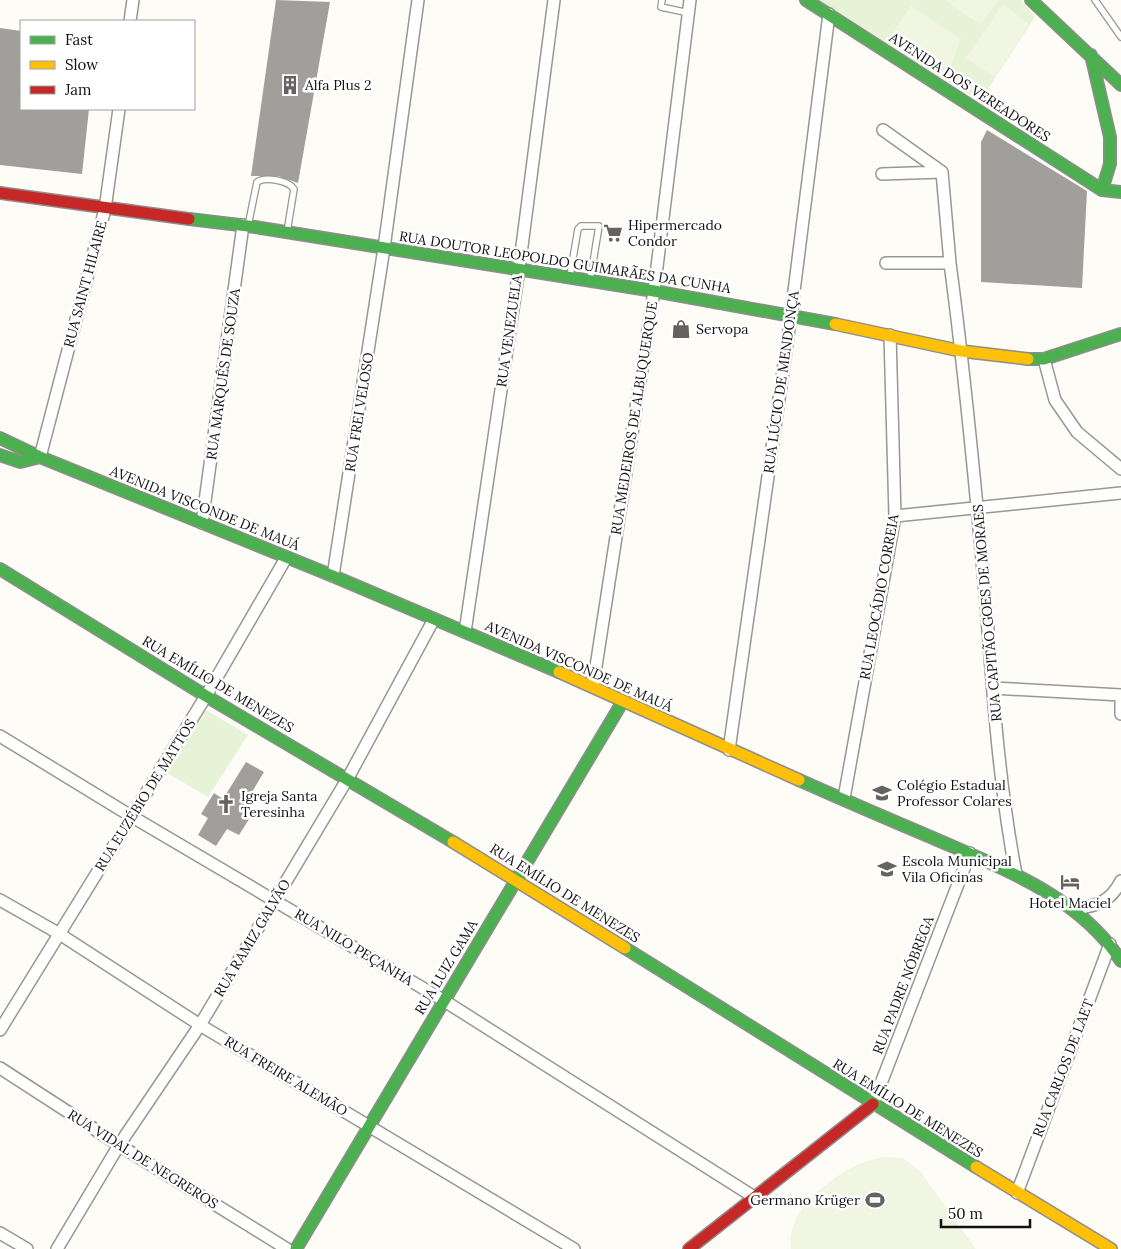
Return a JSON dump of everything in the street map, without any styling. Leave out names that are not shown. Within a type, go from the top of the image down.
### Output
[{"type":"main road","name":"AVENIDA DOS VEREADORES","points":[[806,0],[1102,190],[1121,192]]},
{"type":"main road","points":[[1031,0],[1121,85]]},
{"type":"main road","points":[[1090,55],[1110,137],[1110,164],[1102,190]]},
{"type":"main road","points":[[1110,137],[1121,142]]},
{"type":"main road","name":"RUA DOUTOR LEOPOLDO GUIMARÃES DA CUNHA","points":[[0,193],[105,209],[246,225],[570,277],[791,314],[961,351],[1014,359],[1044,359],[1121,334]]},
{"type":"main road","name":"AVENIDA VISCONDE DE MAUÁ","points":[[0,438],[40,458],[334,576],[593,686],[729,750],[844,798],[1016,874],[1074,909],[1110,944],[1121,961]]},
{"type":"main road","points":[[0,455],[16,462],[27,464],[40,458]]},
{"type":"main road","name":"RUA EMÍLIO DE MENEZES","points":[[0,568],[206,696],[348,778],[517,880],[1016,1193],[1111,1249]]},
{"type":"main road","name":"RUA LUIZ GAMA","points":[[296,1249],[623,701]]},
{"type":"main road","points":[[689,1249],[873,1104]]},
{"type":"street","points":[[130,20],[133,0]]},
{"type":"street","name":"RUA FREI VELOSO","points":[[334,576],[384,248],[418,0]]},
{"type":"street","name":"RUA VENEZUELA","points":[[465,632],[519,269],[554,0]]},
{"type":"street","name":"RUA MEDEIROS DE ALBUQUERQUE","points":[[593,686],[654,291],[690,0]]},
{"type":"street","name":"RUA LÚCIO DE MENDONÇA","points":[[729,750],[791,314],[829,14]]},
{"type":"street","name":"RUA SAINT HILAIRE","points":[[40,458],[105,209],[119,110]]},
{"type":"street","points":[[883,130],[942,172]]},
{"type":"street","points":[[882,174],[942,172]]},
{"type":"street","name":"RUA CAPITÃO GOES DE MORAES","points":[[942,172],[977,508],[993,688],[1010,840],[1016,874]]},
{"type":"street","name":"RUA MARQUÊS DE SOUZA","points":[[202,522],[246,225]]},
{"type":"street","points":[[886,263],[950,263]]},
{"type":"street","name":"RUA LEOCÁDIO CORREIA","points":[[844,798],[895,516],[890,335]]},
{"type":"street","points":[[1044,359],[1055,400],[1077,432],[1121,468]]},
{"type":"street","points":[[895,516],[1121,493]]},
{"type":"street","name":"RUA EUZÉBIO DE MATTOS","points":[[0,1030],[206,696],[286,558]]},
{"type":"street","name":"RUA RAMIZ GALVÃO","points":[[57,1249],[119,1145],[200,1025],[275,900],[348,778],[434,619]]},
{"type":"street","points":[[993,688],[1121,695]]},
{"type":"street","points":[[1121,702],[1121,714]]},
{"type":"street","name":"RUA NILO PEÇANHA","points":[[0,736],[131,816],[443,1000],[754,1198]]},
{"type":"street","name":"RUA PADRE NÓBREGA","points":[[873,1104],[970,854]]},
{"type":"street","points":[[1074,909],[1104,902],[1115,892],[1121,880]]},
{"type":"street","name":"RUA FREIRE ALEMÃO","points":[[0,900],[58,934],[200,1025],[574,1249]]},
{"type":"street","name":"RUA CARLOS DE LAET","points":[[1016,1193],[1110,944]]},
{"type":"street","name":"RUA VIDAL DE NEGREROS","points":[[0,1068],[119,1145],[287,1249]]},
{"type":"street","points":[[0,1233],[27,1249]]},
{"type":"lane","points":[[662,0],[661,7],[689,13]]},
{"type":"lane","points":[[1095,0],[1121,37]]},
{"type":"lane","points":[[1115,28],[1121,24]]},
{"type":"lane","points":[[246,225],[257,182],[263,179],[289,184],[294,189],[287,232]]},
{"type":"lane","points":[[570,277],[578,229],[581,226],[599,226],[590,281]]},
{"type":"green space","points":[[809,0],[1021,0],[1035,17],[980,101]]},
{"type":"green space","points":[[945,0],[998,0],[981,25]]},
{"type":"green space","points":[[1003,4],[1029,24],[995,77],[966,58]]},
{"type":"green space","points":[[911,6],[961,39],[949,71],[892,34]]},
{"type":"green space","points":[[206,710],[248,735],[208,797],[167,773]]},
{"type":"green space","name":"Germano Krüger","points":[[883,1157],[903,1158],[920,1171],[976,1249],[791,1249],[791,1235],[795,1222],[810,1199],[833,1180],[857,1165]]},
{"type":"building","name":"Alfa Plus 2","points":[[276,0],[330,2],[298,183],[278,176],[251,176]]},
{"type":"building","points":[[0,28],[20,31],[20,110],[89,110],[82,174],[0,165]]},
{"type":"building","points":[[987,130],[1087,191],[1082,288],[981,282],[981,142]]},
{"type":"building","name":"Igreja Santa Teresinha","points":[[246,762],[264,772],[241,810],[251,816],[239,835],[227,829],[216,846],[198,835],[208,818],[201,814],[214,793],[223,799]]},
{"type":"traffic: fast","points":[[806,0],[1102,190],[1121,192]]},
{"type":"traffic: fast","points":[[1031,0],[1121,85]]},
{"type":"traffic: fast","points":[[1091,55],[1110,137],[1110,164],[1102,190]]},
{"type":"traffic: fast","points":[[189,219],[248,226],[654,291],[835,324]]},
{"type":"traffic: fast","points":[[1028,359],[1044,359],[1121,334]]},
{"type":"traffic: fast","points":[[0,438],[40,457],[333,576],[559,672]]},
{"type":"traffic: fast","points":[[0,455],[20,462],[40,457]]},
{"type":"traffic: fast","points":[[0,569],[206,696],[453,842]]},
{"type":"traffic: fast","points":[[296,1249],[623,701]]},
{"type":"traffic: fast","points":[[799,780],[985,861],[1036,886],[1061,901],[1083,918],[1103,938],[1121,961]]},
{"type":"traffic: fast","points":[[625,948],[976,1167]]},
{"type":"traffic: slow","points":[[835,324],[961,351],[1028,359]]},
{"type":"traffic: slow","points":[[559,672],[799,780]]},
{"type":"traffic: slow","points":[[453,842],[625,948]]},
{"type":"traffic: slow","points":[[976,1167],[1111,1249]]},
{"type":"traffic: jam","points":[[0,193],[189,219]]},
{"type":"traffic: jam","points":[[689,1249],[873,1104]]},
{"type":"place","name":"Alfa Plus 2","points":[[290,85]]},
{"type":"place","name":"Hipermercado Condor","points":[[613,233]]},
{"type":"place","name":"Servopa","points":[[681,329]]},
{"type":"place","name":"Colégio Estadual Professor Colares","points":[[882,793]]},
{"type":"place","name":"Igreja Santa Teresinha","points":[[226,804]]},
{"type":"place","name":"Escola Municipal Vila Oficinas","points":[[887,869]]},
{"type":"place","name":"Hotel Maciel","points":[[1070,882]]},
{"type":"place","name":"Germano Krüger","points":[[875,1200]]}]
